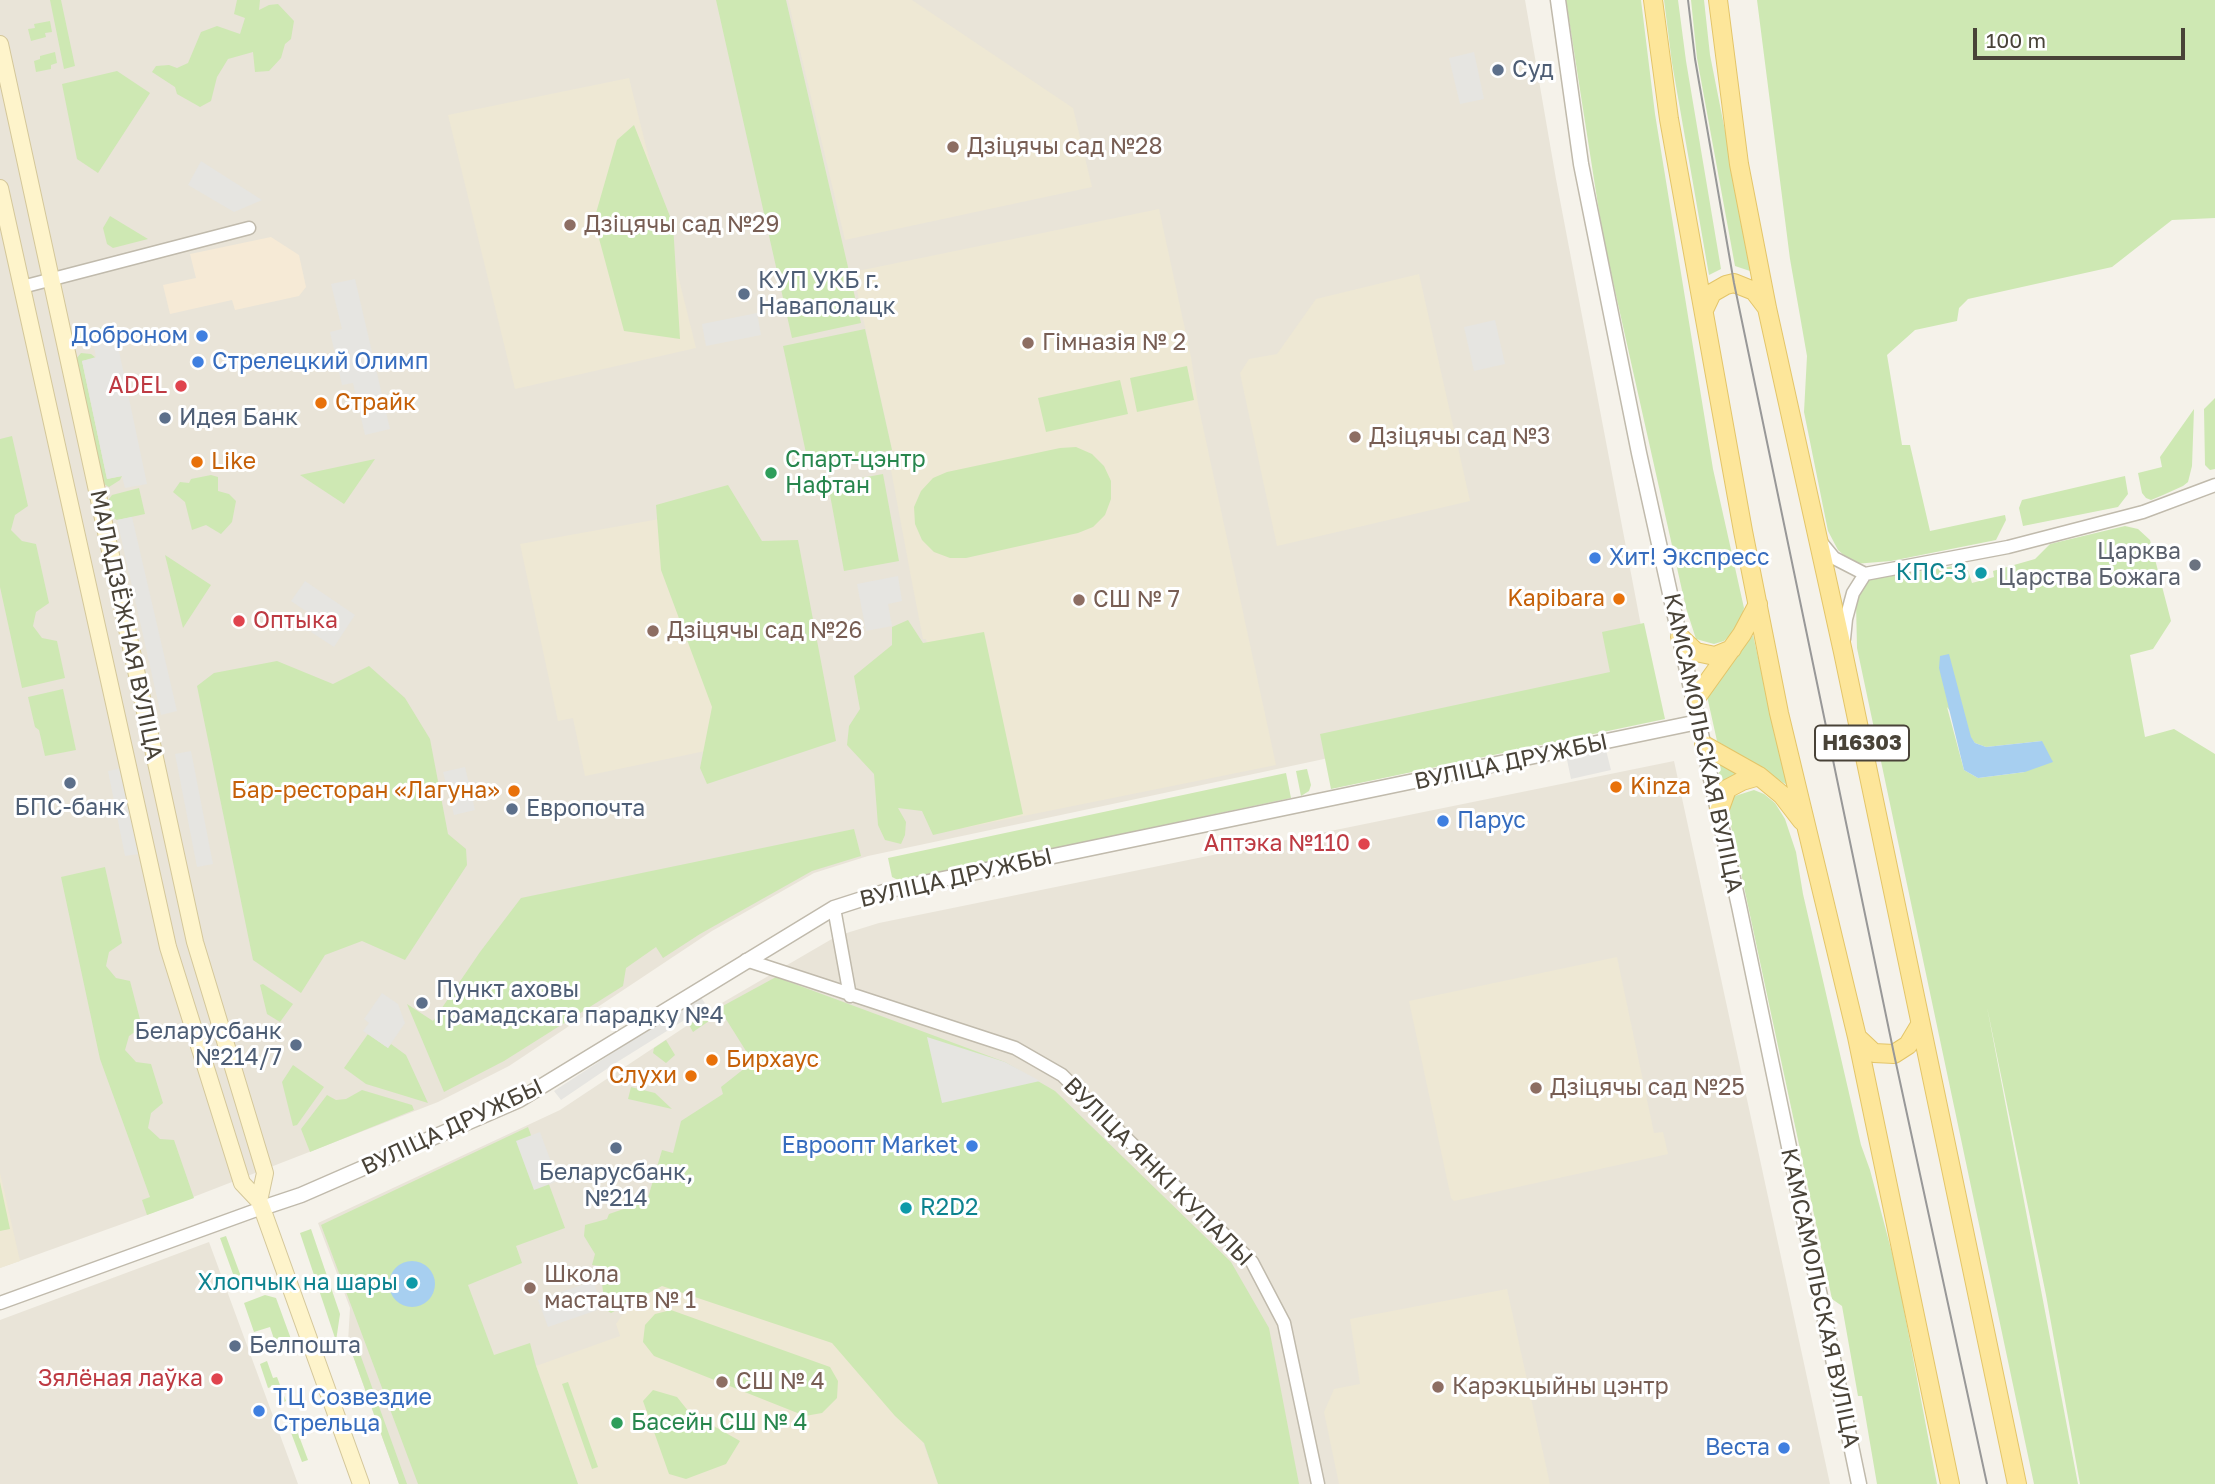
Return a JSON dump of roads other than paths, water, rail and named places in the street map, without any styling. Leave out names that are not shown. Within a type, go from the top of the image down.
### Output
[{"type":"main road","name":"Н16303","points":[[1653,0],[1669,119],[1742,531],[1779,713],[1857,1037],[1950,1484]]},
{"type":"main road","name":"Н16303","points":[[1718,0],[1739,164],[1767,308],[1843,652],[2017,1484]]},
{"type":"main road","name":"МАЛАДЗЁЖНАЯ ВУЛІЦА","points":[[0,44],[195,942],[265,1173],[261,1205]]},
{"type":"main road","name":"МАЛАДЗЁЖНАЯ ВУЛІЦА","points":[[0,188],[168,947],[242,1183],[261,1205],[361,1484]]},
{"type":"main road","points":[[1704,310],[1712,293],[1726,285],[1734,284],[1754,291],[1767,308]]},
{"type":"main road","points":[[1694,701],[1742,634],[1758,604]]},
{"type":"main road","points":[[1680,637],[1696,652],[1715,656],[1732,649]]},
{"type":"main road","points":[[1703,745],[1759,776],[1782,795],[1807,827]]},
{"type":"main road","points":[[1719,811],[1727,789],[1742,780],[1759,776]]},
{"type":"main road","points":[[1857,1037],[1874,1053],[1894,1054],[1908,1045],[1920,1025]]},
{"type":"street","name":"КАМСАМОЛЬСКАЯ ВУЛІЦА","points":[[1558,0],[1581,164],[1639,453],[1719,811],[1859,1484]]},
{"type":"street","points":[[22,287],[249,228]]},
{"type":"street","points":[[1816,535],[1834,558],[1865,574],[2020,544],[2143,512],[2215,485]]},
{"type":"street","points":[[1843,652],[1849,606],[1853,593],[1865,574]]},
{"type":"street","name":"ВУЛІЦА ДРУЖБЫ","points":[[0,1303],[261,1205],[301,1195],[519,1100],[834,908],[890,890],[1698,722]]},
{"type":"street","points":[[834,908],[850,996]]},
{"type":"street","name":"ВУЛІЦА ЯНКІ КУПАЛЫ","points":[[746,960],[1015,1048],[1062,1075],[1247,1256],[1284,1323],[1318,1484]]},
{"type":"water","points":[[1949,654],[1971,737],[1975,743],[1986,747],[2042,741],[2053,762],[2025,772],[1978,778],[1964,770],[1939,668],[1940,656]]},
{"type":"water","points":[[412,1261],[428,1268],[435,1284],[428,1300],[412,1307],[396,1300],[389,1284],[396,1268]]},
{"type":"tram line","points":[[1688,0],[1695,59],[1734,283],[1894,1054],[1987,1484]]},
{"type":"place","name":"Суд","points":[[1498,70]]},
{"type":"place","name":"Дзіцячы сад №28","points":[[953,147]]},
{"type":"place","name":"Дзіцячы сад №29","points":[[570,225]]},
{"type":"place","name":"КУП УКБ г. Наваполацк","points":[[744,294]]},
{"type":"place","name":"Доброном","points":[[202,336]]},
{"type":"place","name":"Гімназія № 2","points":[[1028,343]]},
{"type":"place","name":"Стрелецкий Олимп","points":[[198,362]]},
{"type":"place","name":"ADEL","points":[[181,386]]},
{"type":"place","name":"Страйк","points":[[321,403]]},
{"type":"place","name":"Идея Банк","points":[[165,418]]},
{"type":"place","name":"Дзіцячы сад №3","points":[[1355,437]]},
{"type":"place","name":"Like","points":[[197,462]]},
{"type":"place","name":"Спарт-цэнтр Нафтан","points":[[771,473]]},
{"type":"place","name":"Хит! Экспресс","points":[[1595,558]]},
{"type":"place","name":"Царква Царства Божага","points":[[2195,565]]},
{"type":"place","name":"КПС-3","points":[[1981,573]]},
{"type":"place","name":"Kapibara","points":[[1619,599]]},
{"type":"place","name":"СШ № 7","points":[[1079,600]]},
{"type":"place","name":"Оптыка","points":[[239,621]]},
{"type":"place","name":"Дзіцячы сад №26","points":[[653,631]]},
{"type":"place","name":"БПС-банк","points":[[70,783]]},
{"type":"place","name":"Kinza","points":[[1616,787]]},
{"type":"place","name":"Бар-ресторан «Лагуна»","points":[[514,791]]},
{"type":"place","name":"Европочта","points":[[512,809]]},
{"type":"place","name":"Парус","points":[[1443,821]]},
{"type":"place","name":"Аптэка №110","points":[[1364,844]]},
{"type":"place","name":"Пункт аховы грамадскага парадку №4","points":[[422,1003]]},
{"type":"place","name":"Беларусбанк №214/7","points":[[296,1045]]},
{"type":"place","name":"Бирхаус","points":[[712,1060]]},
{"type":"place","name":"Слухи","points":[[691,1076]]},
{"type":"place","name":"Дзіцячы сад №25","points":[[1536,1088]]},
{"type":"place","name":"Евроопт Market","points":[[972,1146]]},
{"type":"place","name":"Беларусбанк, №214","points":[[616,1148]]},
{"type":"place","name":"R2D2","points":[[906,1208]]},
{"type":"place","name":"Хлопчык на шары","points":[[412,1283]]},
{"type":"place","name":"Школа мастацтв № 1","points":[[530,1288]]},
{"type":"place","name":"Белпошта","points":[[235,1346]]},
{"type":"place","name":"Зялёная лаўка","points":[[217,1379]]},
{"type":"place","name":"СШ № 4","points":[[722,1382]]},
{"type":"place","name":"Карэкцыйны цэнтр","points":[[1438,1387]]},
{"type":"place","name":"ТЦ Созвездие Стрельца","points":[[259,1411]]},
{"type":"place","name":"Басейн СШ № 4","points":[[617,1423]]},
{"type":"place","name":"Веста","points":[[1784,1448]]}]
